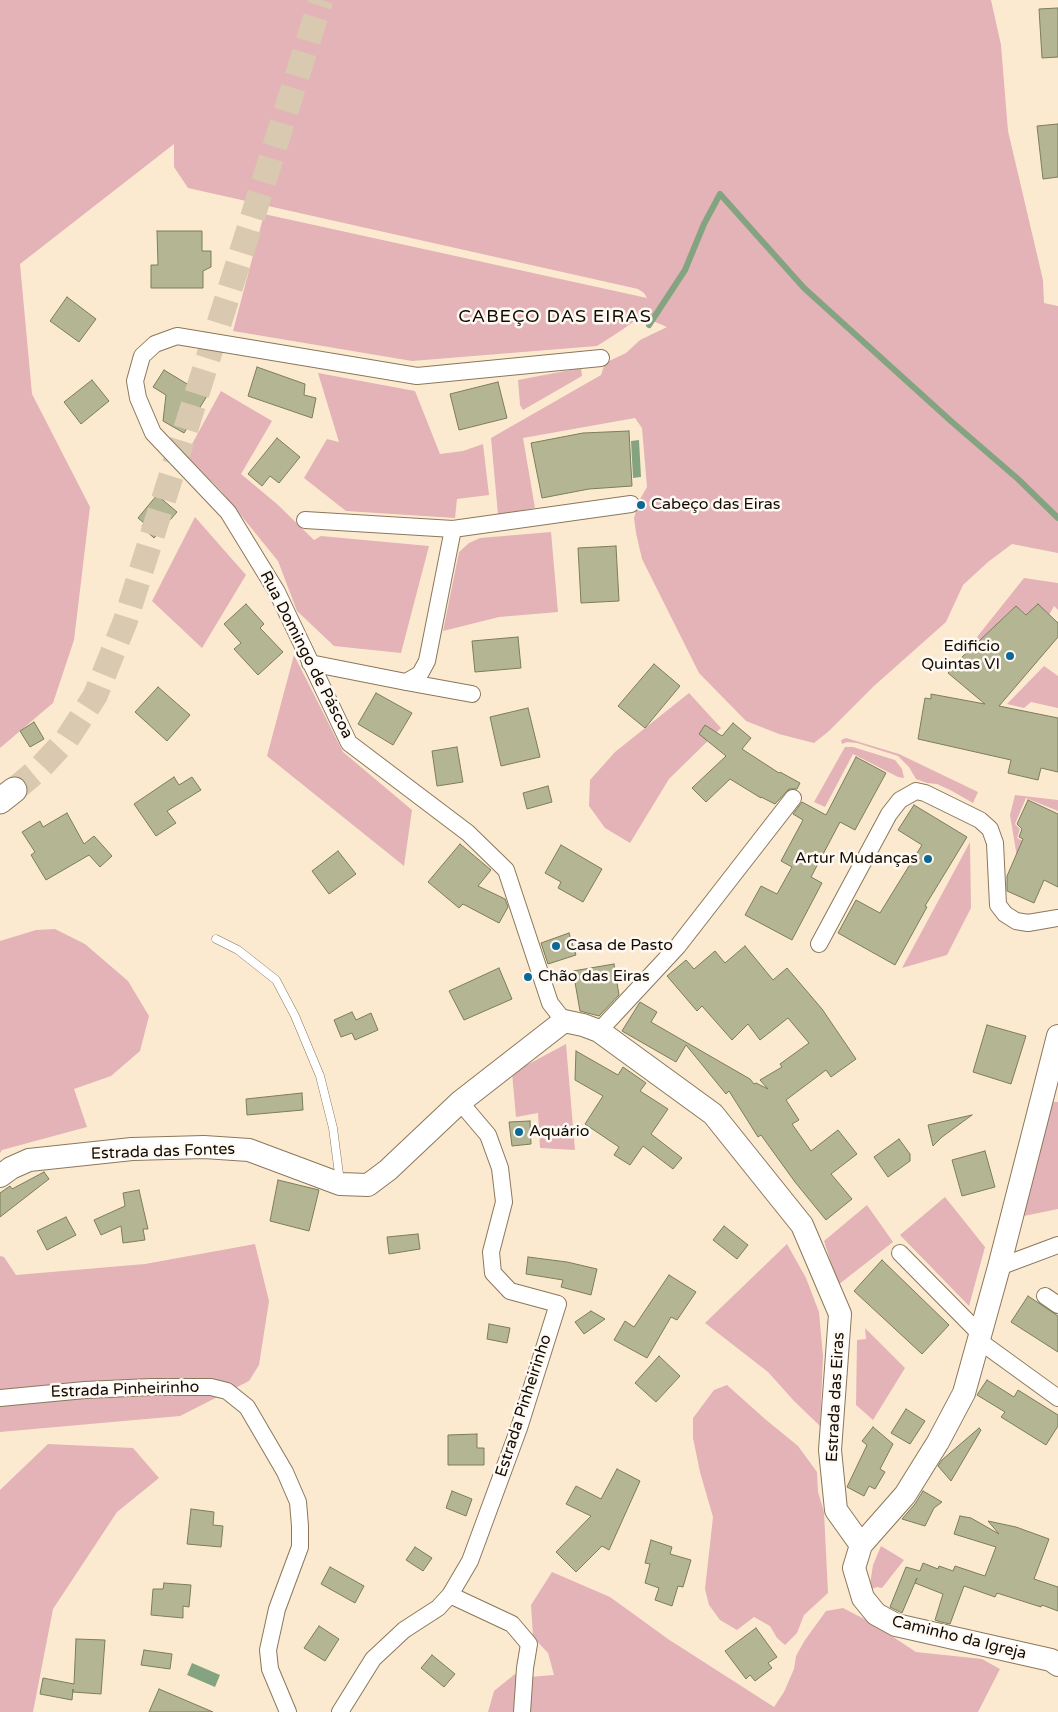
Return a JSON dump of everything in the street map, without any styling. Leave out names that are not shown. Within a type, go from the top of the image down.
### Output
[{"type":"street","name":"Rua Domingo de Páscoa","points":[[564,1021],[550,1003],[506,870],[468,833],[349,743],[277,592],[228,512],[152,433],[138,398],[135,381],[142,356],[155,344],[177,336],[417,376],[601,358]]},
{"type":"street","points":[[305,520],[452,529],[631,504]]},
{"type":"street","points":[[406,682],[420,674],[427,661],[452,529]]},
{"type":"street","points":[[310,662],[472,694]]},
{"type":"street","points":[[818,944],[889,814],[900,800],[916,791],[925,793],[980,820],[990,829],[995,843],[998,904],[1005,914],[1016,921],[1028,923],[1058,918]]},
{"type":"street","points":[[599,1031],[678,946],[793,798]]},
{"type":"street","name":"Estrada das Eiras","points":[[564,1021],[599,1031],[713,1114],[802,1225],[840,1314],[830,1450],[836,1510],[861,1545]]},
{"type":"street","name":"Estrada das Fontes","points":[[0,1176],[11,1168],[29,1160],[132,1149],[204,1147],[249,1150],[340,1184],[368,1185],[388,1170],[460,1102],[564,1021]]},
{"type":"street","points":[[861,1545],[906,1495],[938,1442],[964,1393],[999,1267],[1058,1036]]},
{"type":"street","name":"Estrada Pinheirinho","points":[[340,1712],[373,1659],[404,1630],[438,1608],[450,1595],[470,1561],[519,1428],[558,1304],[510,1291],[493,1272],[491,1252],[504,1202],[500,1168],[488,1136],[460,1102]]},
{"type":"street","points":[[999,1267],[1058,1246]]},
{"type":"street","points":[[900,1253],[979,1337],[1058,1398]]},
{"type":"street","name":"Estrada Pinheirinho","points":[[0,1398],[85,1390],[211,1387],[227,1391],[247,1406],[285,1472],[298,1502],[300,1547],[277,1609],[268,1650],[270,1669],[288,1712]]},
{"type":"street","name":"Caminho da Igreja","points":[[861,1545],[854,1568],[863,1598],[876,1614],[896,1625],[1051,1660],[1058,1665]]},
{"type":"street","points":[[450,1595],[512,1624],[529,1644],[525,1668],[522,1712]]},
{"type":"lane","points":[[216,938],[238,950],[276,980],[295,1016],[320,1076],[333,1128],[340,1184]]},
{"type":"shaded area","points":[[0,0],[991,0],[1001,45],[1008,131],[1043,280],[1044,303],[1058,306],[1058,553],[1012,544],[988,562],[963,585],[946,622],[814,743],[779,734],[746,721],[699,673],[642,559],[634,518],[639,501],[647,487],[642,428],[635,418],[523,438],[535,508],[498,515],[491,438],[601,375],[605,363],[626,353],[640,340],[667,327],[641,316],[597,346],[412,361],[233,331],[264,214],[647,298],[644,293],[638,289],[188,188],[174,167],[174,144],[20,264],[32,394],[90,507],[74,640],[53,703],[0,748]]},
{"type":"shaded area","points":[[581,368],[582,376],[523,410],[520,405],[518,380]]},
{"type":"shaded area","points":[[318,373],[415,391],[440,454],[463,451],[483,444],[489,495],[457,499],[455,518],[346,511],[304,478],[327,439],[339,442]]},
{"type":"shaded area","points":[[221,391],[272,421],[241,474],[277,504],[314,540],[321,536],[429,546],[401,653],[334,646],[297,611],[278,561],[222,492],[186,455]]},
{"type":"shaded area","points":[[639,440],[641,477],[633,478],[631,441]]},
{"type":"shaded area","points":[[195,517],[246,575],[202,648],[152,601]]},
{"type":"shaded area","points":[[551,532],[558,612],[499,617],[443,631],[459,552],[469,543],[480,538]]},
{"type":"shaded area","points":[[1024,578],[1058,583],[1058,610],[1054,606],[1049,615],[1038,604],[1027,615],[1016,606],[980,640],[977,637]]},
{"type":"shaded area","points":[[294,655],[343,752],[412,810],[404,866],[267,756]]},
{"type":"shaded area","points":[[1044,666],[1058,676],[1058,708],[1031,702],[1024,708],[1007,704]]},
{"type":"shaded area","points":[[689,693],[721,728],[669,779],[630,843],[605,828],[589,806],[590,780],[615,752]]},
{"type":"shaded area","points":[[846,738],[899,754],[978,792],[973,803],[937,784],[916,779],[909,767],[898,756],[857,743],[847,742],[842,744],[841,740]]},
{"type":"shaded area","points":[[845,747],[853,747],[895,760],[902,769],[904,778],[898,777],[853,754],[825,807],[814,802]]},
{"type":"shaded area","points":[[1015,795],[1058,800],[1058,811],[1026,798],[1015,824],[1020,829],[1017,838],[1031,845],[1017,857],[1010,815]]},
{"type":"shaded area","points":[[970,842],[971,908],[947,955],[902,968]]},
{"type":"shaded area","points":[[55,929],[85,944],[128,981],[149,1016],[140,1051],[111,1076],[74,1089],[87,1127],[2,1150],[0,1153],[0,941],[36,930]]},
{"type":"shaded area","points":[[566,1044],[575,1150],[540,1148],[538,1113],[516,1117],[512,1073]]},
{"type":"shaded area","points":[[1043,1101],[1058,1102],[1058,1209],[1019,1217]]},
{"type":"shaded area","points":[[945,1197],[985,1247],[969,1306],[900,1235]]},
{"type":"shaded area","points":[[867,1205],[893,1242],[838,1285],[824,1241]]},
{"type":"shaded area","points":[[255,1244],[269,1301],[259,1365],[249,1381],[180,1416],[0,1432],[0,1256],[4,1257],[16,1275],[145,1264]]},
{"type":"shaded area","points":[[787,1244],[806,1278],[819,1312],[823,1356],[820,1426],[768,1372],[705,1323]]},
{"type":"shaded area","points":[[865,1328],[905,1368],[873,1420],[856,1405],[857,1340],[866,1339]]},
{"type":"shaded area","points":[[727,1385],[798,1446],[817,1472],[818,1492],[824,1512],[828,1593],[804,1615],[797,1633],[785,1645],[777,1638],[770,1626],[754,1617],[737,1630],[720,1620],[709,1605],[705,1589],[713,1517],[700,1472],[693,1438],[693,1418],[714,1390]]},
{"type":"shaded area","points":[[48,1444],[133,1448],[159,1478],[117,1512],[53,1609],[33,1712],[0,1712],[0,1490]]},
{"type":"shaded area","points":[[881,1546],[904,1560],[882,1588],[877,1587],[869,1590],[873,1565]]},
{"type":"shaded area","points":[[552,1572],[610,1597],[668,1639],[774,1707],[784,1692],[794,1669],[796,1656],[805,1640],[826,1611],[843,1608],[872,1623],[916,1652],[982,1659],[1000,1669],[978,1712],[488,1712],[494,1691],[515,1674],[530,1677],[554,1675],[548,1653],[533,1637],[531,1605]]},
{"type":"shaded area","points":[[192,1663],[220,1675],[215,1687],[187,1675]]},
{"type":"building","points":[[1058,8],[1058,57],[1042,58],[1039,9]]},
{"type":"building","points":[[1058,124],[1058,177],[1043,179],[1037,126]]},
{"type":"building","points":[[157,231],[202,231],[202,251],[211,251],[211,267],[203,271],[203,288],[151,288],[151,265],[158,265]]},
{"type":"building","points":[[67,297],[96,319],[79,342],[50,321]]},
{"type":"building","points":[[257,367],[305,384],[304,395],[316,398],[312,418],[248,396]]},
{"type":"building","points":[[164,370],[207,396],[184,433],[163,421],[166,395],[153,387]]},
{"type":"building","points":[[92,380],[109,401],[81,424],[64,402]]},
{"type":"building","points":[[498,382],[507,418],[459,430],[450,394]]},
{"type":"building","points":[[629,431],[632,486],[589,489],[542,498],[531,443],[583,433]]},
{"type":"building","points":[[277,438],[300,457],[279,483],[270,476],[262,486],[248,474]]},
{"type":"building","points":[[157,495],[177,512],[154,538],[142,527],[144,523],[138,518]]},
{"type":"building","points":[[616,546],[619,601],[581,603],[578,548]]},
{"type":"building","points":[[246,604],[264,624],[260,628],[283,652],[258,675],[234,649],[241,643],[224,624]]},
{"type":"building","points":[[1038,604],[1058,623],[1058,637],[999,706],[1058,718],[1058,772],[1041,768],[1038,780],[1008,773],[1011,760],[918,739],[925,698],[931,699],[931,694],[985,704],[948,673],[961,658],[1016,606],[1026,615]]},
{"type":"building","points":[[518,637],[521,668],[475,672],[472,641]]},
{"type":"building","points":[[654,664],[680,686],[645,728],[618,706]]},
{"type":"building","points":[[158,687],[190,715],[167,741],[135,712]]},
{"type":"building","points":[[376,693],[412,713],[393,745],[358,724]]},
{"type":"building","points":[[528,708],[540,757],[501,766],[490,717]]},
{"type":"building","points":[[34,722],[44,739],[30,747],[20,731]]},
{"type":"building","points":[[733,723],[751,738],[742,749],[779,773],[800,783],[797,789],[789,789],[775,804],[761,798],[730,779],[706,802],[692,788],[726,756],[699,734],[705,725],[722,736]]},
{"type":"building","points":[[457,747],[463,782],[437,786],[432,751]]},
{"type":"building","points":[[856,757],[886,773],[855,830],[840,822],[811,877],[822,883],[792,940],[745,915],[761,886],[777,894],[792,867],[781,861],[803,820],[793,814],[802,802],[826,815]]},
{"type":"building","points":[[174,777],[179,785],[192,777],[201,790],[167,811],[176,823],[156,836],[134,804]]},
{"type":"building","points":[[548,786],[552,802],[527,809],[523,793]]},
{"type":"building","points":[[1028,800],[1058,814],[1058,887],[1044,880],[1034,903],[1007,891],[1007,876],[1023,839],[1019,837],[1022,829],[1017,824]]},
{"type":"building","points":[[914,805],[967,837],[925,906],[927,907],[895,965],[838,933],[856,900],[880,913],[922,845],[898,830]]},
{"type":"building","points":[[67,813],[84,844],[94,836],[112,856],[100,867],[89,855],[46,880],[31,855],[35,852],[22,832],[40,821],[43,827]]},
{"type":"building","points":[[460,844],[491,870],[478,886],[505,899],[508,907],[499,923],[463,904],[459,908],[428,882]]},
{"type":"building","points":[[561,845],[602,869],[583,902],[558,888],[561,882],[545,873]]},
{"type":"building","points":[[338,851],[356,874],[329,894],[312,871]]},
{"type":"building","points":[[569,933],[576,955],[548,964],[541,943]]},
{"type":"building","points":[[745,946],[773,980],[787,968],[822,1009],[856,1059],[831,1077],[826,1070],[786,1100],[799,1120],[792,1124],[811,1151],[838,1130],[857,1154],[831,1174],[852,1199],[826,1220],[795,1182],[761,1135],[758,1137],[729,1091],[726,1094],[686,1045],[676,1062],[622,1031],[640,1002],[657,1012],[651,1022],[750,1079],[754,1084],[756,1083],[768,1089],[760,1080],[782,1067],[780,1064],[809,1043],[788,1018],[760,1040],[748,1024],[732,1040],[702,1006],[697,1011],[667,976],[686,960],[694,969],[715,951],[725,963]]},
{"type":"building","points":[[614,964],[619,995],[599,1016],[580,1011],[573,971]]},
{"type":"building","points":[[499,968],[512,999],[464,1020],[449,991]]},
{"type":"building","points":[[352,1012],[356,1020],[371,1013],[378,1030],[355,1040],[352,1033],[341,1037],[334,1020]]},
{"type":"building","points":[[987,1025],[1026,1036],[1011,1084],[973,1072]]},
{"type":"building","points":[[576,1051],[618,1075],[623,1067],[646,1083],[640,1091],[668,1109],[651,1134],[682,1158],[673,1169],[643,1146],[630,1165],[614,1155],[619,1147],[585,1124],[603,1096],[575,1080]]},
{"type":"building","points":[[302,1093],[303,1110],[247,1115],[246,1099]]},
{"type":"building","points":[[972,1115],[942,1137],[933,1146],[928,1125]]},
{"type":"building","points":[[530,1121],[531,1144],[512,1146],[509,1122]]},
{"type":"building","points":[[899,1139],[910,1154],[910,1161],[888,1177],[874,1157]]},
{"type":"building","points":[[985,1151],[995,1187],[962,1196],[952,1160]]},
{"type":"building","points":[[44,1172],[49,1179],[0,1217],[0,1193],[10,1186],[12,1189]]},
{"type":"building","points":[[278,1180],[319,1190],[309,1231],[270,1221]]},
{"type":"building","points":[[139,1190],[148,1229],[143,1229],[145,1240],[123,1243],[121,1226],[101,1235],[94,1220],[125,1206],[123,1193]]},
{"type":"building","points":[[66,1217],[76,1235],[47,1250],[37,1231]]},
{"type":"building","points":[[724,1226],[748,1245],[737,1259],[713,1240]]},
{"type":"building","points":[[418,1234],[420,1249],[389,1254],[387,1237]]},
{"type":"building","points":[[528,1257],[567,1262],[597,1269],[591,1295],[561,1287],[563,1280],[526,1274]]},
{"type":"building","points":[[882,1260],[949,1325],[922,1354],[854,1291]]},
{"type":"building","points":[[669,1275],[696,1292],[677,1320],[671,1317],[647,1358],[614,1340],[625,1321],[634,1327]]},
{"type":"building","points":[[1028,1296],[1058,1316],[1058,1352],[1011,1322]]},
{"type":"building","points":[[591,1311],[605,1319],[584,1334],[575,1322]]},
{"type":"building","points":[[489,1324],[510,1328],[507,1343],[487,1339]]},
{"type":"building","points":[[659,1356],[680,1376],[656,1402],[635,1383]]},
{"type":"building","points":[[987,1380],[1014,1397],[1018,1390],[1058,1415],[1058,1426],[1046,1445],[1001,1417],[1005,1412],[977,1395]]},
{"type":"building","points":[[906,1409],[925,1421],[910,1444],[891,1433]]},
{"type":"building","points":[[873,1427],[893,1444],[880,1469],[885,1472],[875,1489],[869,1486],[864,1496],[847,1487],[867,1445],[862,1441]]},
{"type":"building","points":[[979,1428],[981,1430],[951,1481],[938,1466],[942,1460]]},
{"type":"building","points":[[477,1434],[477,1448],[484,1448],[484,1465],[448,1465],[448,1435]]},
{"type":"building","points":[[617,1469],[640,1481],[609,1550],[602,1546],[576,1572],[556,1552],[591,1516],[566,1504],[576,1486],[601,1499]]},
{"type":"building","points":[[452,1491],[472,1499],[466,1516],[446,1508]]},
{"type":"building","points":[[923,1491],[942,1502],[934,1508],[925,1526],[902,1519]]},
{"type":"building","points":[[191,1509],[214,1512],[213,1525],[223,1526],[221,1547],[187,1544]]},
{"type":"building","points":[[960,1516],[971,1518],[999,1534],[988,1521],[1016,1527],[1049,1539],[1034,1579],[1058,1587],[1058,1611],[997,1593],[995,1597],[964,1586],[950,1624],[941,1622],[935,1620],[943,1594],[915,1583],[917,1578],[902,1613],[890,1607],[906,1567],[920,1571],[923,1563],[938,1569],[939,1566],[953,1571],[955,1566],[985,1576],[996,1547],[954,1534]]},
{"type":"building","points":[[651,1540],[672,1547],[670,1554],[691,1560],[683,1587],[678,1586],[672,1606],[655,1600],[659,1588],[645,1583],[650,1564],[645,1563]]},
{"type":"building","points":[[415,1547],[432,1558],[423,1571],[406,1560]]},
{"type":"building","points":[[330,1567],[364,1586],[355,1603],[321,1584]]},
{"type":"building","points":[[164,1583],[191,1585],[189,1607],[183,1606],[183,1618],[151,1615],[153,1589],[163,1589]]},
{"type":"building","points":[[319,1626],[339,1639],[325,1661],[304,1648]]},
{"type":"building","points":[[756,1628],[777,1657],[768,1663],[772,1668],[755,1681],[750,1675],[746,1679],[725,1651]]},
{"type":"building","points":[[76,1639],[105,1640],[101,1694],[73,1692],[73,1689],[72,1700],[40,1694],[43,1678],[74,1684]]},
{"type":"building","points":[[144,1650],[172,1654],[170,1669],[141,1665]]},
{"type":"building","points":[[432,1655],[455,1674],[444,1687],[421,1668]]},
{"type":"building","points":[[159,1689],[213,1712],[149,1712]]},
{"type":"waterway","points":[[649,325],[685,270],[704,224],[720,194],[804,288],[1018,479],[1058,518]]},
{"type":"tunnel","points":[[14,790],[40,768],[67,739],[95,696],[125,622],[321,0]]},
{"type":"place","name":"Cabeço das Eiras","points":[[641,505]]},
{"type":"place","name":"Edificio Quintas VI","points":[[1010,656]]},
{"type":"place","name":"Artur Mudanças","points":[[928,859]]},
{"type":"place","name":"Casa de Pasto","points":[[556,946]]},
{"type":"place","name":"Chão das Eiras","points":[[528,977]]},
{"type":"place","name":"Aquário","points":[[519,1132]]},
{"type":"district","name":"CABEÇO DAS EIRAS","points":[[555,317]]}]
